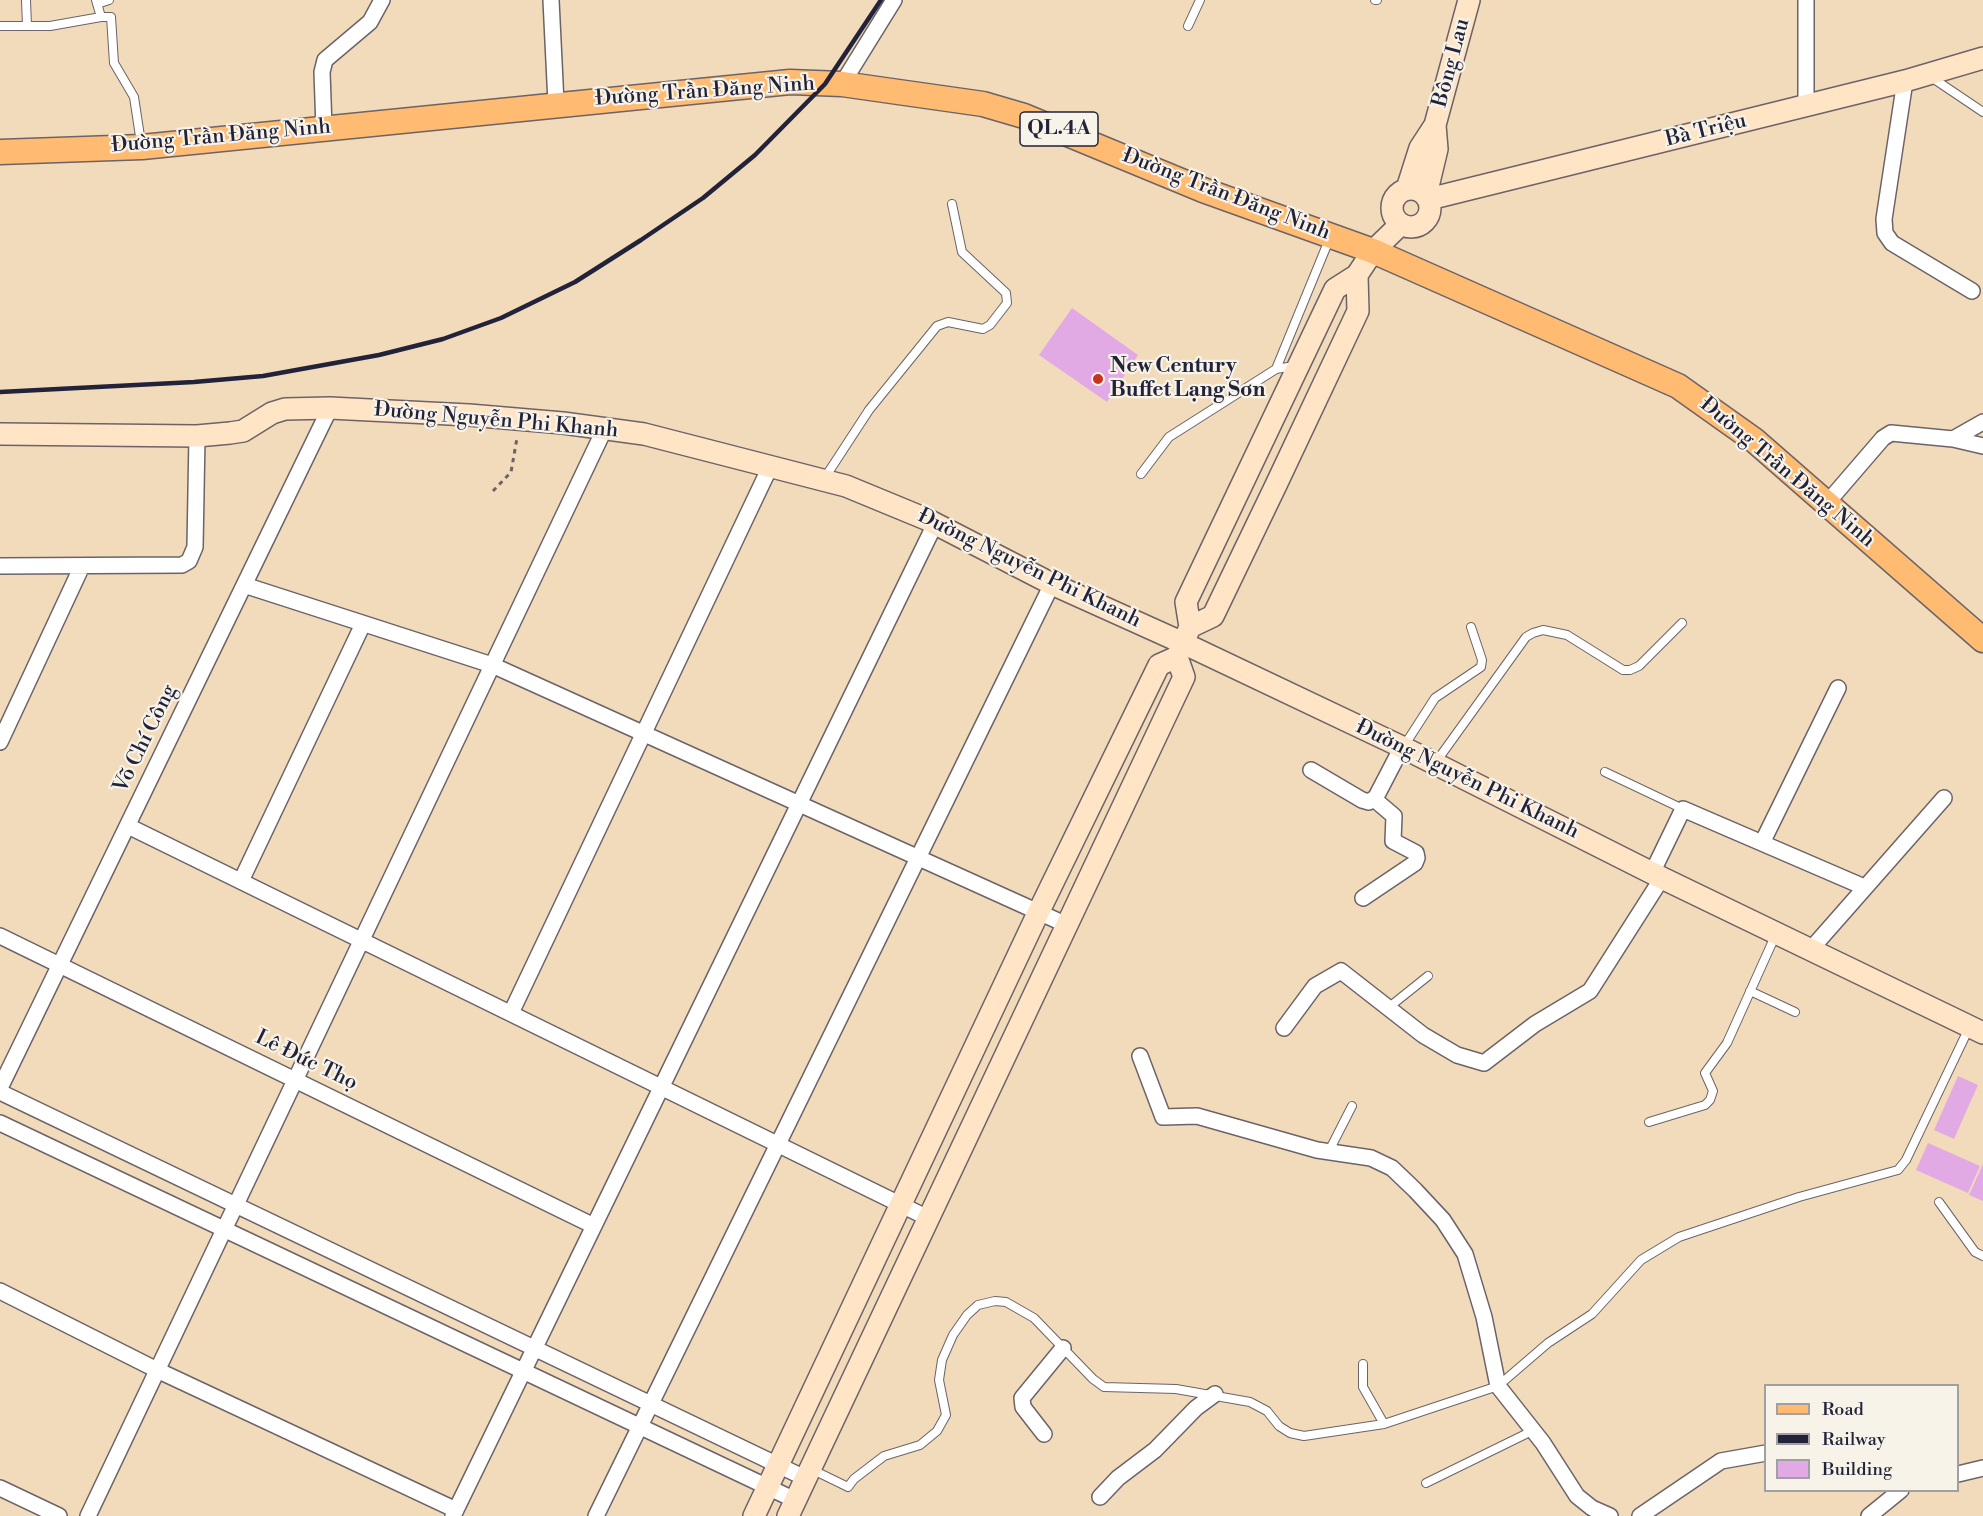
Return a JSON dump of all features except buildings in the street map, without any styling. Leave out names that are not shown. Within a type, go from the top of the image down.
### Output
[{"type":"main road","name":"Đường Trần Đăng Ninh","points":[[0,153],[142,147],[556,103],[790,82],[842,84],[983,104],[1024,116],[1203,190],[1373,251],[1678,386],[1727,419],[1983,640]]},
{"type":"street","points":[[324,128],[322,72],[325,60],[370,22],[382,0]]},
{"type":"street","points":[[551,0],[556,103]]},
{"type":"street","points":[[842,84],[894,0]]},
{"type":"street","name":"Bông Lau","points":[[1420,195],[1420,148],[1435,125],[1469,0]]},
{"type":"street","points":[[1806,0],[1806,106]]},
{"type":"street","name":"Bà Triệu","points":[[1420,195],[1806,106],[1905,81],[1983,57]]},
{"type":"street","points":[[1905,81],[1884,219],[1885,233],[1892,243],[1972,291]]},
{"type":"street","points":[[1398,193],[1420,195],[1431,206],[1427,220],[1414,227],[1401,225],[1395,220],[1392,206],[1398,193]]},
{"type":"street","points":[[0,1123],[768,1487],[791,1508],[1184,677],[1186,602],[1335,290],[1357,275],[1373,251],[1401,225]]},
{"type":"street","points":[[754,1516],[1039,911],[1159,665],[1213,616],[1358,310],[1357,275]]},
{"type":"street","name":"Đường Nguyễn Phi Khanh","points":[[0,434],[197,436],[243,431],[272,413],[285,410],[330,408],[521,419],[605,428],[682,443],[824,480],[888,501],[1052,584],[1184,643],[1435,763],[1657,876],[1812,948],[1976,1030]]},
{"type":"street","name":"Võ Chí Công","points":[[0,1090],[330,408]]},
{"type":"street","points":[[1953,439],[1983,422]]},
{"type":"street","points":[[87,1516],[605,428]]},
{"type":"street","points":[[1827,503],[1883,438],[1891,433],[1953,439],[1983,446]]},
{"type":"street","points":[[0,566],[176,567],[189,561],[195,547],[197,436]]},
{"type":"street","points":[[511,1013],[770,467]]},
{"type":"street","points":[[0,1291],[157,1370],[455,1513],[533,1348],[935,524]]},
{"type":"street","points":[[0,742],[82,566]]},
{"type":"street","points":[[596,1516],[1052,584]]},
{"type":"street","points":[[244,585],[492,665],[1067,925]]},
{"type":"street","points":[[241,881],[363,624]]},
{"type":"street","points":[[1762,841],[1838,688]]},
{"type":"street","points":[[1374,799],[1402,747]]},
{"type":"street","points":[[1311,770],[1362,800],[1374,799],[1394,816],[1393,841],[1416,853],[1415,862],[1363,898]]},
{"type":"street","points":[[1812,948],[1944,798]]},
{"type":"street","points":[[1284,1028],[1316,986],[1337,972],[1346,973],[1388,1008],[1443,1048],[1470,1061],[1488,1062],[1535,1024],[1590,991],[1657,876],[1683,809],[1762,841],[1864,887]]},
{"type":"street","points":[[128,826],[928,1218]]},
{"type":"street","name":"Lê Đức Thọ","points":[[0,936],[594,1226]]},
{"type":"street","points":[[1140,1056],[1163,1117],[1197,1116],[1329,1151],[1362,1155],[1385,1164],[1415,1190],[1443,1220],[1465,1254],[1473,1275],[1497,1386],[1533,1431],[1577,1496],[1592,1508],[1610,1516]]},
{"type":"street","points":[[0,1090],[235,1206],[651,1405],[779,1465],[808,1473]]},
{"type":"street","points":[[1044,1434],[1023,1407],[1023,1398],[1063,1348]]},
{"type":"street","points":[[1100,1497],[1118,1478],[1155,1449],[1196,1408],[1215,1394]]},
{"type":"street","points":[[1640,1516],[1722,1461],[1764,1453]]},
{"type":"street","points":[[1959,1474],[1983,1467]]},
{"type":"street","points":[[0,1488],[59,1516]]},
{"type":"street","points":[[1869,1516],[1900,1492]]},
{"type":"lane","points":[[26,0],[27,26]]},
{"type":"lane","points":[[101,17],[96,2],[109,0]]},
{"type":"lane","points":[[1188,26],[1200,0]]},
{"type":"lane","points":[[0,26],[50,26],[107,15],[111,17],[114,63],[134,98],[142,147]]},
{"type":"lane","points":[[1927,74],[1983,112]]},
{"type":"lane","points":[[824,480],[869,410],[937,326],[948,322],[983,329],[990,325],[1007,303],[1006,293],[962,252],[952,204]]},
{"type":"lane","points":[[1275,369],[1331,235]]},
{"type":"lane","points":[[1141,474],[1169,437],[1275,369],[1299,365]]},
{"type":"lane","points":[[1435,763],[1526,638],[1533,633],[1543,630],[1567,635],[1623,670],[1630,670],[1639,666],[1682,623]]},
{"type":"lane","points":[[1402,747],[1435,698],[1481,667],[1482,660],[1471,627]]},
{"type":"lane","points":[[1605,772],[1683,809]]},
{"type":"lane","points":[[1649,1122],[1708,1103],[1713,1091],[1705,1072],[1727,1043],[1776,932]]},
{"type":"lane","points":[[1388,1008],[1428,976]]},
{"type":"lane","points":[[1750,991],[1794,1012]]},
{"type":"lane","points":[[808,1473],[848,1487],[858,1475],[884,1456],[920,1445],[937,1431],[946,1414],[939,1380],[942,1360],[959,1325],[978,1305],[994,1301],[1016,1306],[1042,1324],[1063,1348],[1104,1387],[1155,1387],[1215,1394],[1260,1406],[1279,1426],[1290,1433],[1304,1436],[1384,1424],[1497,1386],[1548,1343],[1592,1314],[1641,1260],[1679,1237],[1799,1197],[1898,1170],[1906,1160],[1976,1030]]},
{"type":"lane","points":[[1329,1151],[1352,1106]]},
{"type":"lane","points":[[1939,1202],[1975,1252],[1983,1256]]},
{"type":"lane","points":[[1363,1364],[1363,1387],[1384,1424]]},
{"type":"lane","points":[[1426,1483],[1533,1431]]},
{"type":"path","points":[[493,491],[511,472],[521,419]]},
{"type":"railway","points":[[0,392],[263,376],[379,355],[443,339],[501,318],[575,282],[641,240],[703,198],[755,155],[825,84],[881,0]]},
{"type":"place","name":"New Century Buffet Lạng Sơn","points":[[1098,379]]}]
